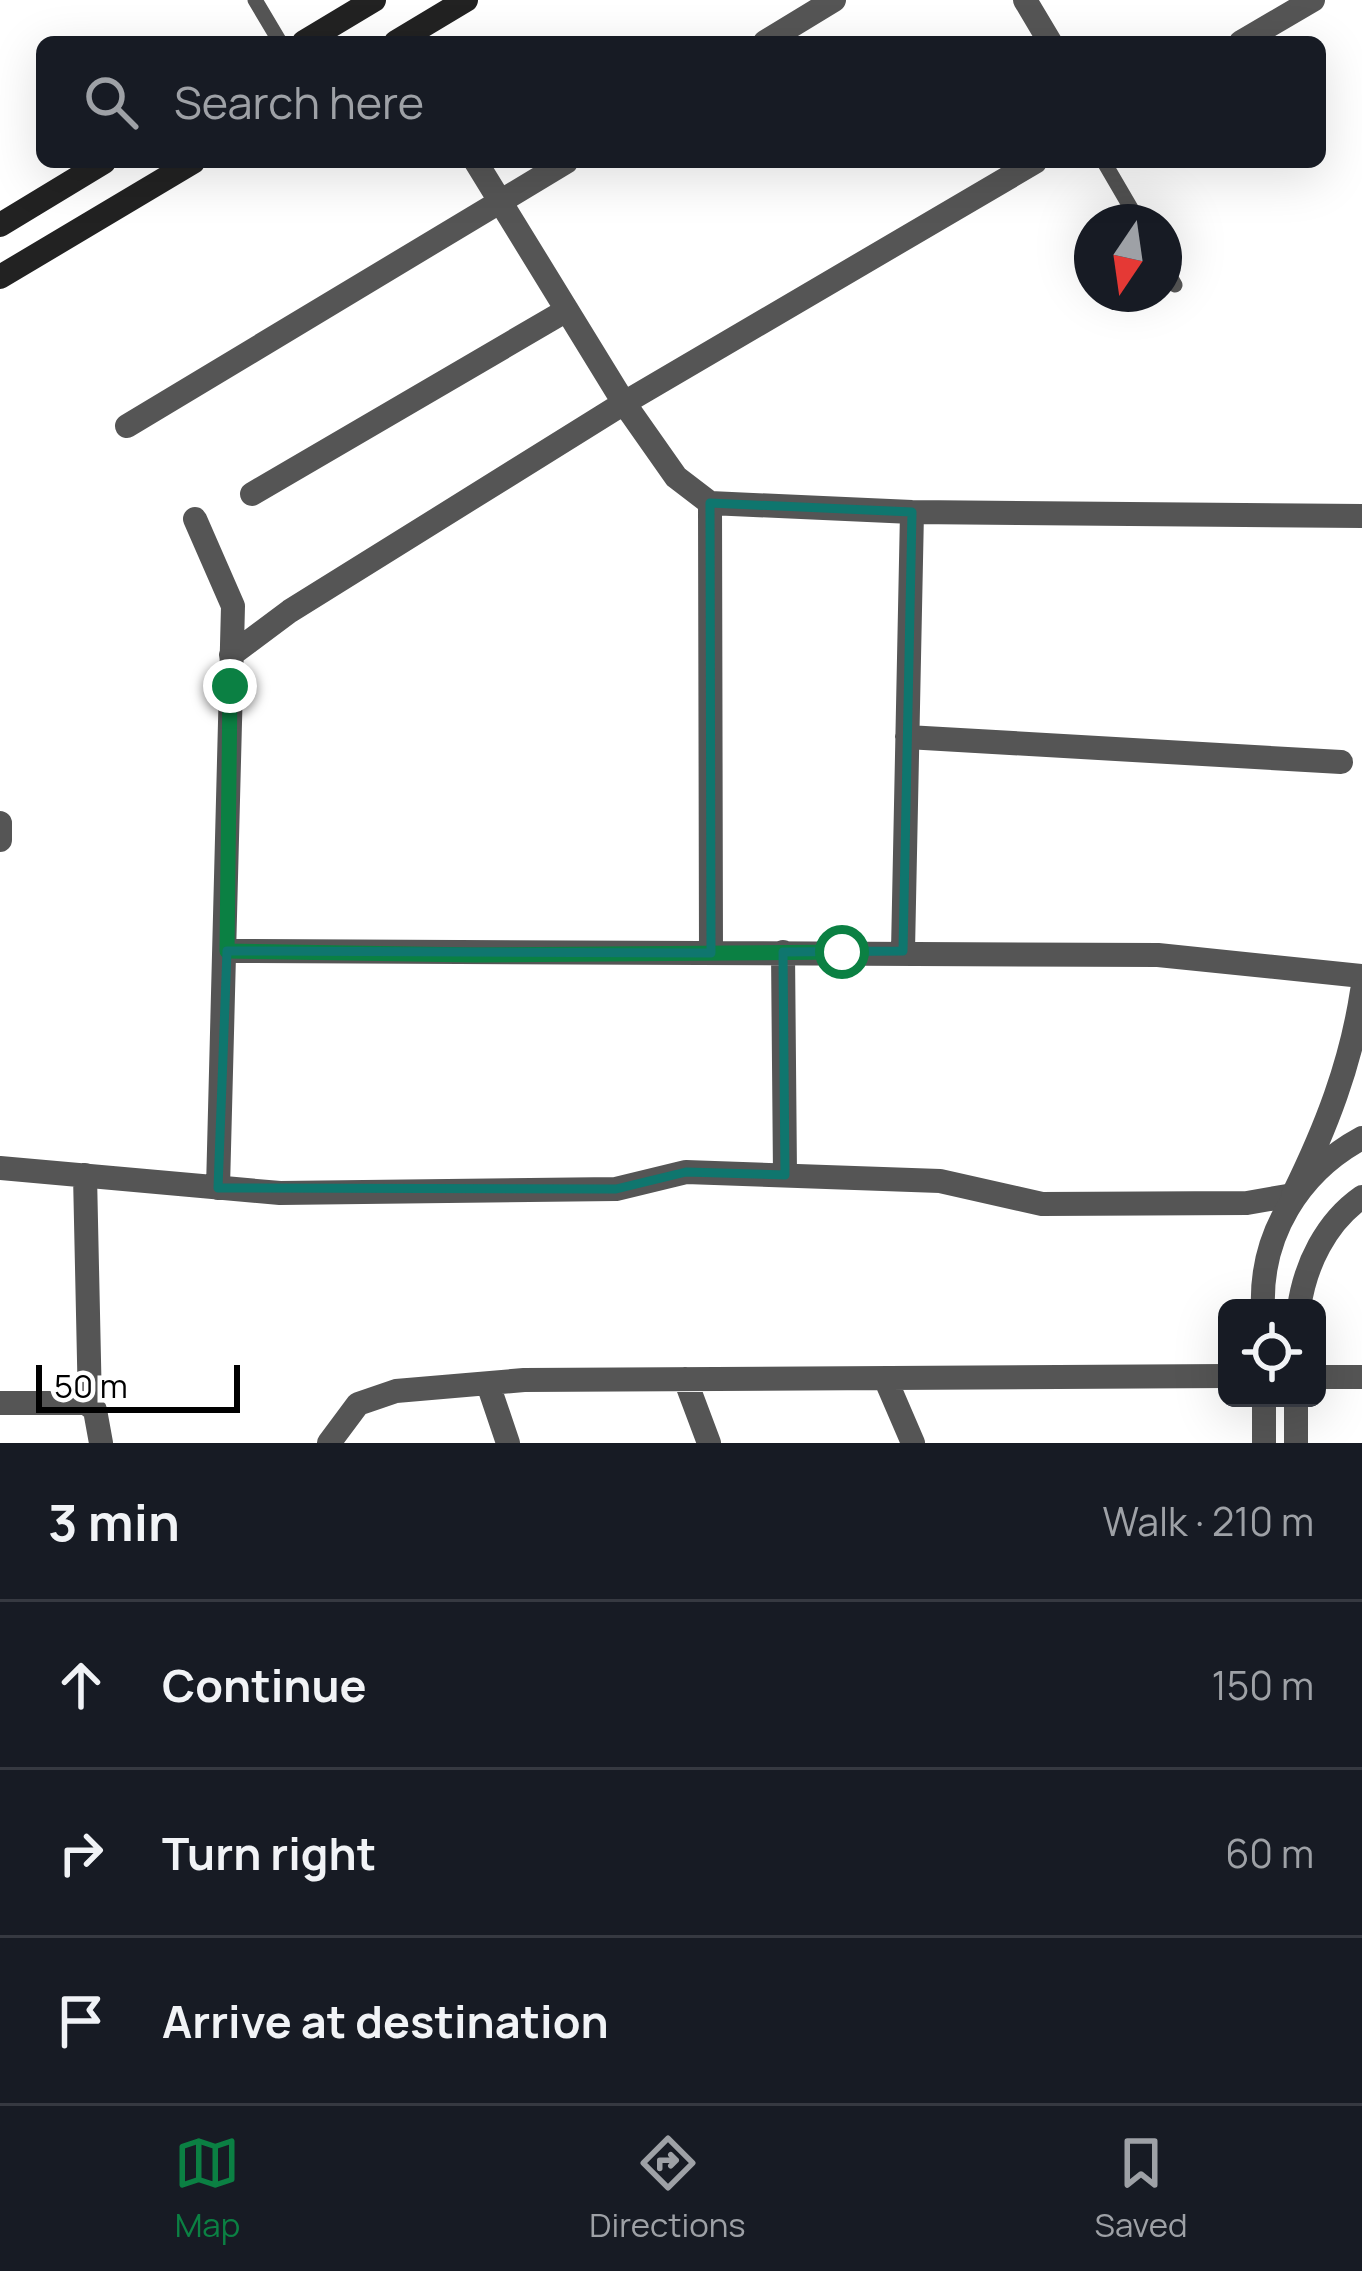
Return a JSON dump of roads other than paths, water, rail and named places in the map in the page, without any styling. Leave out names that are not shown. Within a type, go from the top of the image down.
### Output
[{"type":"main road","points":[[314,36],[374,0]]},
{"type":"main road","points":[[407,36],[466,0]]},
{"type":"main road","points":[[0,224],[94,168]]},
{"type":"main road","points":[[0,277],[183,168]]},
{"type":"street","points":[[775,36],[834,0]]},
{"type":"street","points":[[1025,0],[1046,36]]},
{"type":"street","points":[[1251,36],[1313,0]]},
{"type":"street","points":[[480,168],[624,403],[676,477],[710,503],[912,512],[1362,517]]},
{"type":"street","points":[[127,425],[556,168]]},
{"type":"street","points":[[231,655],[290,611],[624,403],[1025,168]]},
{"type":"street","points":[[252,494],[567,310]]},
{"type":"street","points":[[710,503],[711,953]]},
{"type":"street","points":[[903,951],[912,512]]},
{"type":"street","points":[[195,519],[233,606],[218,1188]]},
{"type":"street","points":[[908,737],[1341,763]]},
{"type":"street","points":[[0,823],[0,840]]},
{"type":"street","points":[[227,951],[1158,955],[1362,976]]},
{"type":"street","points":[[783,952],[785,1175]]},
{"type":"street","points":[[1264,1299],[1270,1250],[1328,1124],[1355,1038],[1362,991]]},
{"type":"street","points":[[0,1168],[280,1193],[616,1189],[686,1172],[940,1181],[1042,1204],[1247,1203],[1293,1195],[1330,1155],[1362,1138]]},
{"type":"street","points":[[85,1175],[90,1406]]},
{"type":"street","points":[[1301,1299],[1310,1263],[1328,1232],[1362,1197]]},
{"type":"street","points":[[329,1443],[358,1404],[396,1391],[488,1384],[1218,1376]]},
{"type":"street","points":[[1326,1377],[1362,1377]]},
{"type":"street","points":[[884,1378],[913,1443]]},
{"type":"street","points":[[685,1379],[709,1443]]},
{"type":"street","points":[[488,1384],[508,1443]]},
{"type":"street","points":[[0,1402],[90,1406],[95,1410],[101,1443]]},
{"type":"street","points":[[1264,1407],[1264,1443]]},
{"type":"street","points":[[1296,1407],[1296,1443]]},
{"type":"lane","points":[[255,0],[276,36]]},
{"type":"lane","points":[[1107,168],[1128,204]]}]
